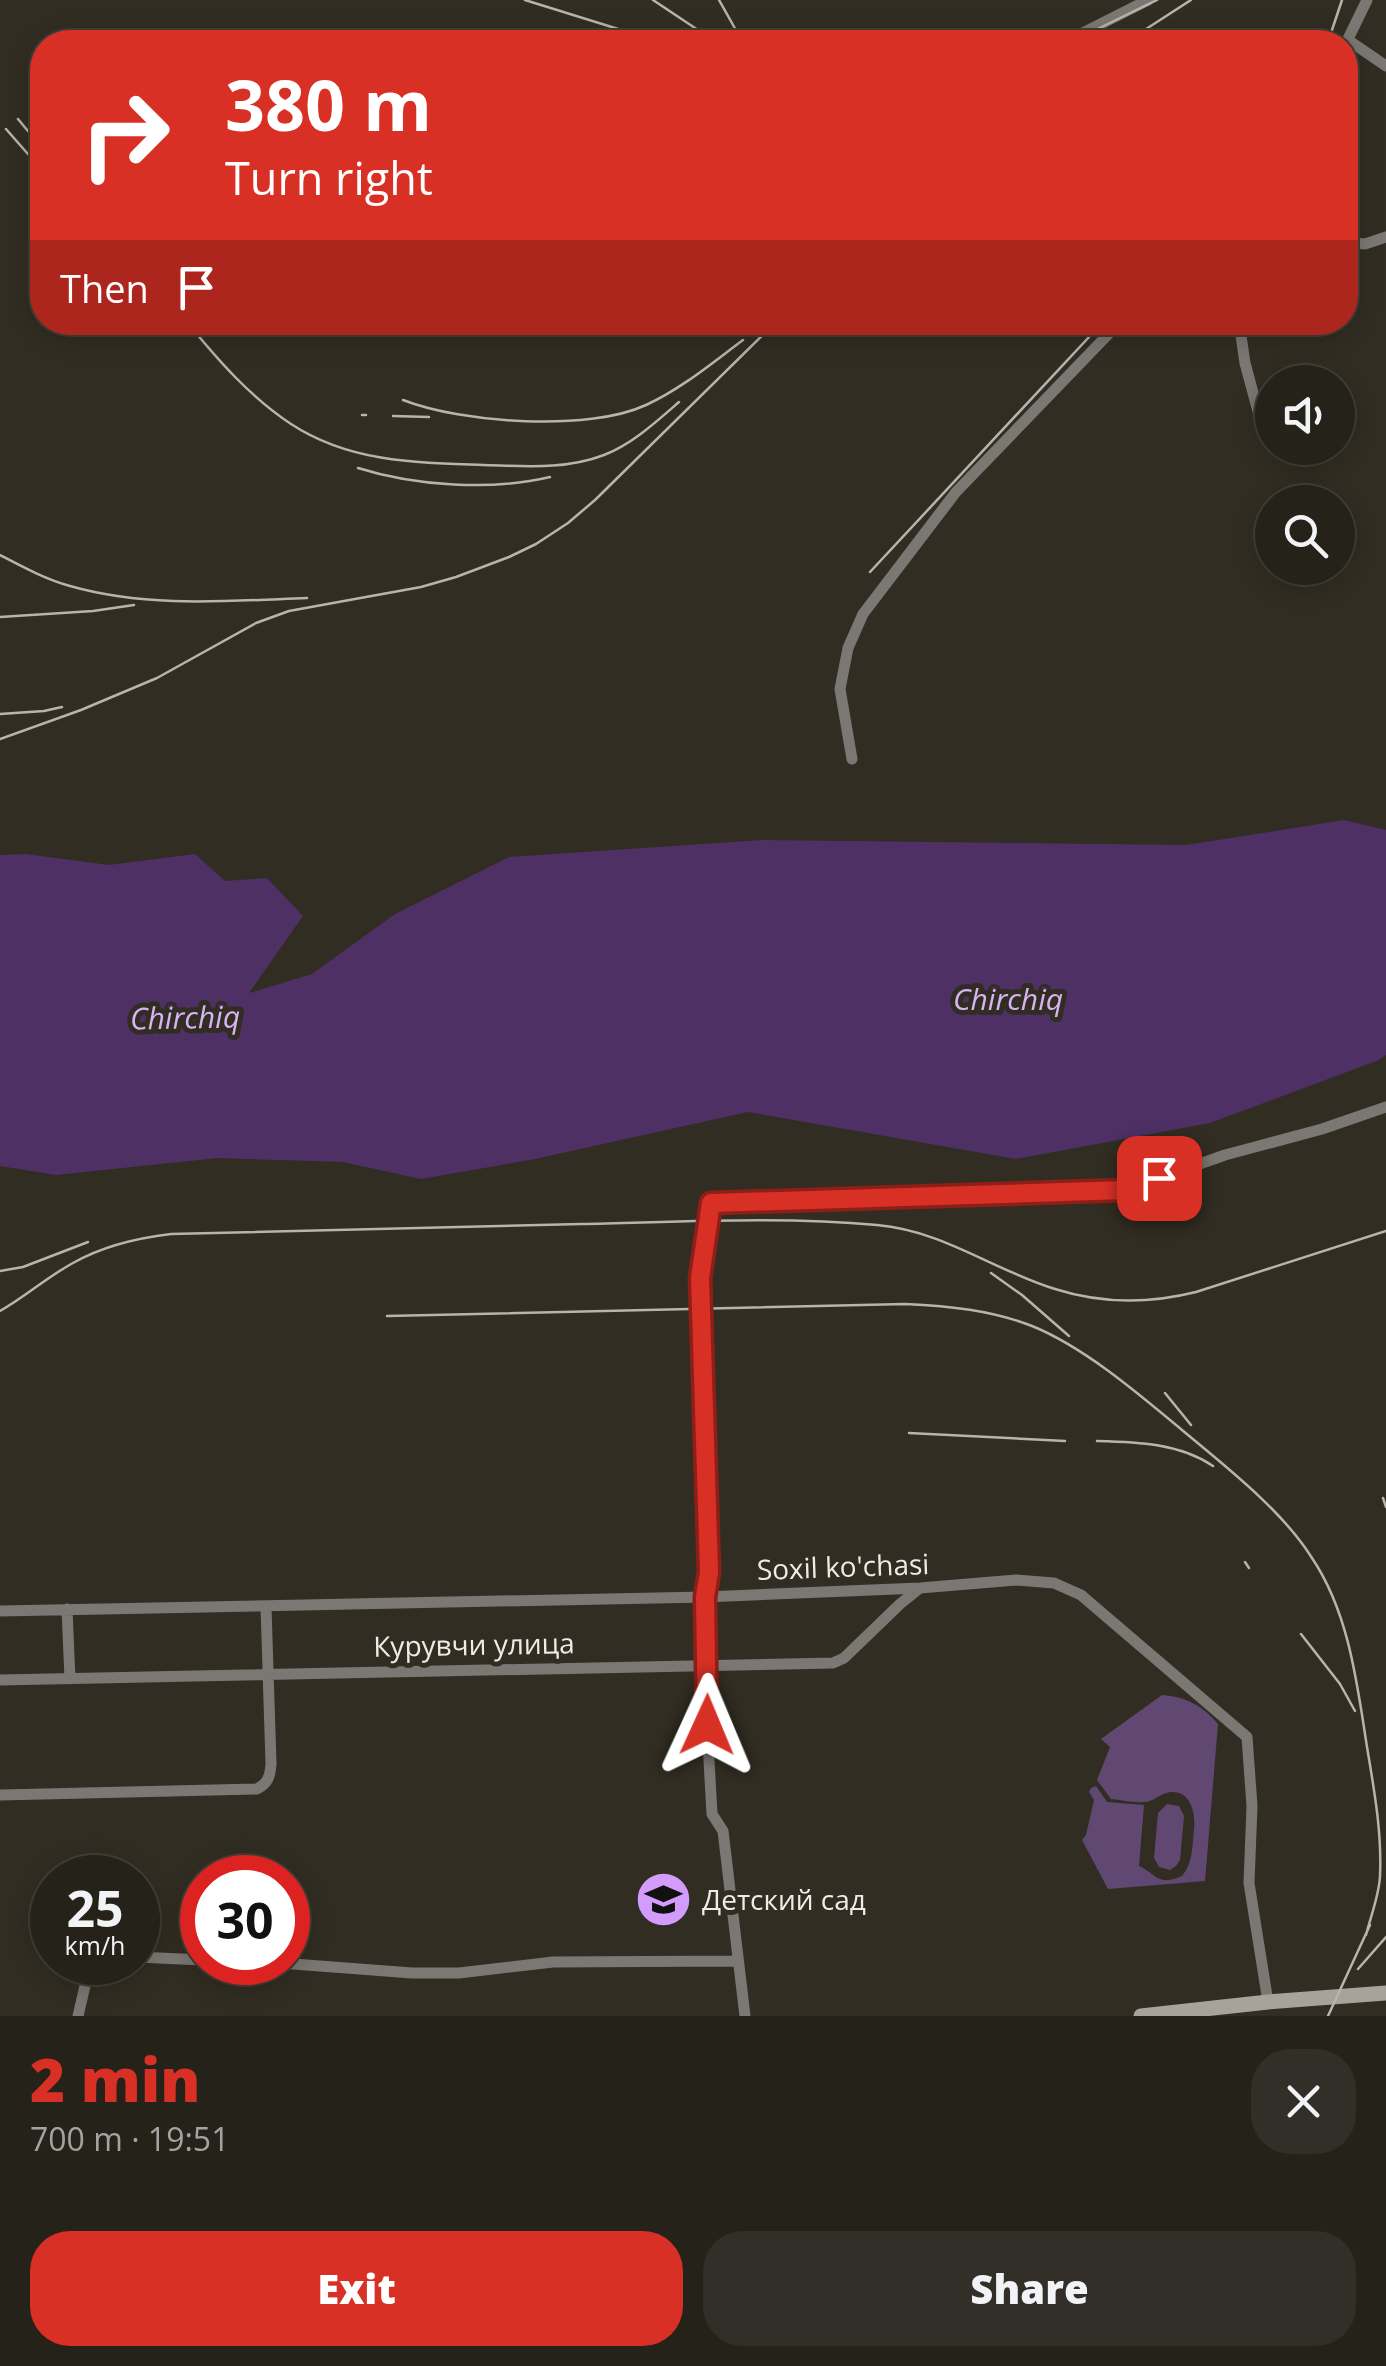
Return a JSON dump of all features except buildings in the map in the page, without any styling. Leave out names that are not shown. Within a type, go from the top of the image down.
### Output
[{"type":"street","points":[[1089,30],[1148,0]]},
{"type":"street","points":[[1353,30],[1368,0]]},
{"type":"street","points":[[1358,50],[1386,66]]},
{"type":"street","points":[[1358,243],[1386,237]]},
{"type":"street","points":[[852,759],[840,690],[848,648],[863,614],[956,492],[1107,335]]},
{"type":"street","points":[[1241,335],[1255,400]]},
{"type":"street","points":[[744,2016],[724,1831],[712,1814],[707,1725],[705,1597],[709,1572],[700,1278],[711,1203],[1126,1190],[1225,1154],[1322,1129],[1386,1106]]},
{"type":"street","name":"Soxil ko'chasi","points":[[0,1611],[705,1597],[1016,1580],[1054,1583],[1081,1595],[1247,1736],[1252,1806],[1249,1883],[1268,2002]]},
{"type":"street","name":"Курувчи улица","points":[[0,1680],[832,1663],[844,1658],[920,1588]]},
{"type":"street","points":[[0,1795],[256,1789],[270,1779],[271,1764],[266,1607]]},
{"type":"street","points":[[67,1609],[70,1679]]},
{"type":"street","points":[[310,1965],[459,1973],[553,1962],[738,1961]]},
{"type":"street","points":[[78,2016],[85,1985]]},
{"type":"street","points":[[1141,2016],[1386,1993]]},
{"type":"shaded area","points":[[1162,1695],[1193,1703],[1218,1724],[1205,1881],[1108,1889],[1082,1840],[1094,1800],[1089,1792],[1096,1786],[1107,1802],[1144,1805],[1139,1866],[1167,1880],[1182,1876],[1190,1860],[1194,1823],[1186,1797],[1174,1792],[1147,1802],[1111,1799],[1097,1780],[1110,1747],[1101,1739]]},
{"type":"shaded area","points":[[1167,1804],[1179,1806],[1184,1816],[1180,1860],[1170,1870],[1159,1867],[1154,1858],[1158,1813]]},
{"type":"water","name":"Chirchiq","points":[[1344,820],[1386,830],[1386,1055],[1210,1123],[1016,1159],[748,1112],[535,1159],[421,1179],[343,1162],[218,1158],[56,1175],[0,1166],[0,855],[26,854],[109,865],[195,854],[225,881],[267,878],[303,916],[249,993],[312,974],[395,914],[509,857],[762,840],[1186,845]]},
{"type":"railway","points":[[525,0],[621,30]]},
{"type":"railway","points":[[653,0],[698,30]]},
{"type":"railway","points":[[719,0],[736,30]]},
{"type":"railway","points":[[1096,30],[1157,0]]},
{"type":"railway","points":[[1145,30],[1191,0]]},
{"type":"railway","points":[[1332,30],[1342,0]]},
{"type":"railway","points":[[18,119],[30,134]]},
{"type":"railway","points":[[6,129],[30,156]]},
{"type":"railway","points":[[198,335],[248,390],[291,424],[336,446],[383,458],[514,466],[574,463],[624,445],[679,402]]},
{"type":"railway","points":[[0,739],[157,678],[256,623],[289,611],[421,587],[536,544],[595,500],[763,335]]},
{"type":"railway","points":[[870,572],[1091,335]]},
{"type":"railway","points":[[403,400],[491,419],[592,419],[659,399],[743,340]]},
{"type":"railway","points":[[393,416],[429,417]]},
{"type":"railway","points":[[358,468],[404,479],[454,484],[504,484],[550,477]]},
{"type":"railway","points":[[0,555],[61,583],[128,598],[307,598]]},
{"type":"railway","points":[[0,617],[134,605]]},
{"type":"railway","points":[[0,714],[62,707]]},
{"type":"railway","points":[[0,1311],[84,1257],[120,1244],[171,1234],[729,1220],[840,1222],[924,1235],[1055,1289],[1125,1301],[1196,1292],[1386,1231]]},
{"type":"railway","points":[[0,1271],[23,1267],[88,1242]]},
{"type":"railway","points":[[991,1273],[1069,1336]]},
{"type":"railway","points":[[387,1316],[905,1304],[1001,1316],[1032,1326],[1071,1346],[1129,1387],[1252,1490],[1300,1540],[1325,1579],[1350,1649],[1377,1811],[1380,1876],[1366,1935]]},
{"type":"railway","points":[[1165,1393],[1191,1425]]},
{"type":"railway","points":[[909,1433],[1065,1441]]},
{"type":"railway","points":[[1097,1441],[1172,1448],[1213,1466]]},
{"type":"railway","points":[[1383,1498],[1386,1507]]},
{"type":"railway","points":[[1245,1562],[1249,1568]]},
{"type":"railway","points":[[1301,1634],[1340,1684],[1355,1711]]},
{"type":"railway","points":[[1328,2016],[1370,1925]]},
{"type":"railway","points":[[1358,1969],[1386,1937]]},
{"type":"place","name":"Детский сад","points":[[663,1899]]},
{"type":"route","points":[[707,1725],[705,1597],[709,1572],[700,1278],[711,1203],[1126,1190],[1159,1178]]}]
